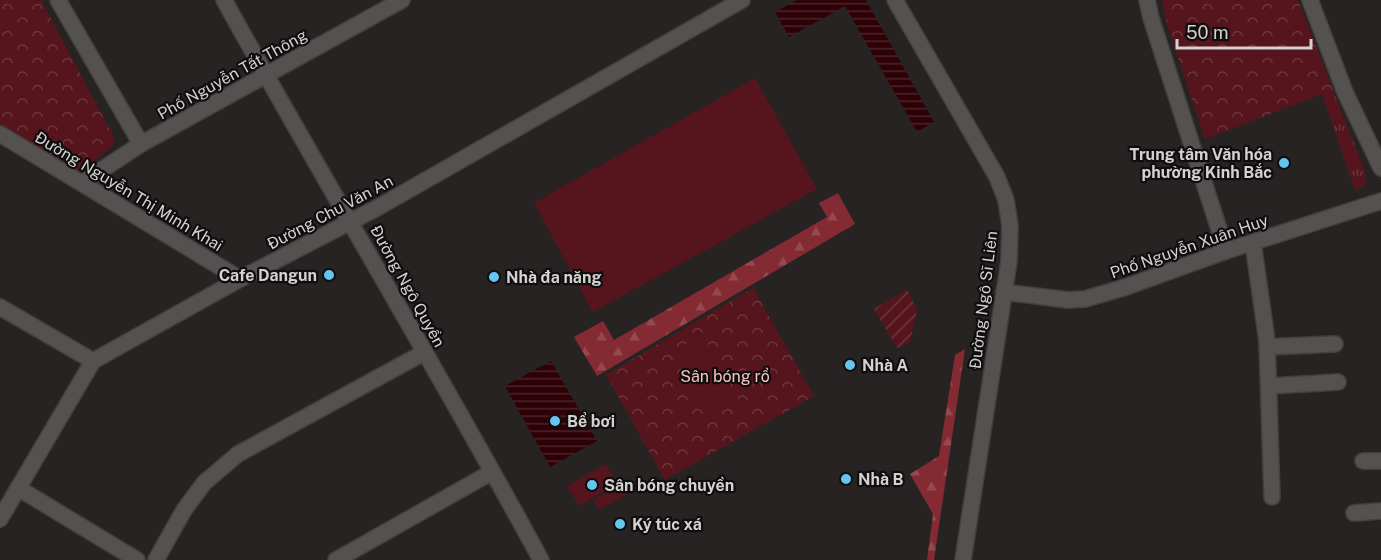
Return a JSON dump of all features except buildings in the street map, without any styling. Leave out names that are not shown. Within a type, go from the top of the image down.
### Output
[{"type":"street","points":[[58,0],[141,144]]},
{"type":"street","name":"Đường Ngô Quyền","points":[[224,0],[541,560]]},
{"type":"street","name":"Phố Nguyễn Tất Thông","points":[[82,183],[141,144],[402,0]]},
{"type":"street","name":"Đường Ngô Sĩ Liên","points":[[895,0],[1002,187],[1010,226],[1004,292],[963,560]]},
{"type":"street","points":[[1148,0],[1151,18],[1226,251]]},
{"type":"street","points":[[1310,0],[1345,92],[1381,168]]},
{"type":"street","name":"Đường Chu Văn An","points":[[93,360],[351,221],[735,2]]},
{"type":"street","name":"Đường Nguyễn Thị Minh Khai","points":[[0,134],[240,279]]},
{"type":"street","name":"Phố Nguyễn Xuân Huy","points":[[1004,292],[1068,300],[1085,298],[1126,287],[1226,251],[1381,201]]},
{"type":"street","points":[[1253,243],[1267,346],[1272,497]]},
{"type":"street","points":[[0,307],[93,360],[0,519]]},
{"type":"street","points":[[1267,346],[1335,345]]},
{"type":"street","points":[[156,560],[184,510],[204,483],[238,454],[425,352]]},
{"type":"street","points":[[1269,386],[1338,382]]},
{"type":"street","points":[[1363,461],[1381,461]]},
{"type":"street","points":[[336,560],[492,472]]},
{"type":"street","points":[[18,488],[137,560]]},
{"type":"street","points":[[1354,513],[1381,511]]},
{"type":"green space","points":[[0,0],[41,0],[114,137],[113,146],[81,170],[72,169],[0,124]]},
{"type":"green space","points":[[1162,0],[1298,0],[1333,90],[1205,139],[1167,24]]},
{"type":"green space","points":[[1297,0],[1366,174],[1364,184],[1355,190],[1304,42]]},
{"type":"green space","points":[[755,78],[817,189],[593,312],[534,203]]},
{"type":"green space","points":[[838,193],[855,224],[597,376],[574,337],[603,321],[614,340],[827,217],[819,203]]},
{"type":"green space","name":"Sân bóng rổ","points":[[753,288],[814,396],[665,480],[606,375]]},
{"type":"green space","points":[[907,289],[917,310],[910,342],[897,348],[874,309]]},
{"type":"green space","points":[[703,335],[740,402],[710,418],[673,351]]},
{"type":"green space","points":[[965,349],[934,560],[927,560],[933,514],[910,474],[939,456],[955,355]]},
{"type":"green space","name":"Sân bóng chuyền","points":[[606,464],[617,483],[579,506],[567,486]]},
{"type":"green space","points":[[623,483],[629,493],[599,510],[593,500]]},
{"type":"shaded area","points":[[797,0],[866,0],[934,122],[917,132],[845,6],[789,37],[775,12]]},
{"type":"shaded area","name":"Bể bơi","points":[[551,361],[597,441],[550,467],[505,386]]},
{"type":"place","name":"Trung tâm Văn hóa phường Kinh Bắc","points":[[1284,163]]},
{"type":"place","name":"Cafe Dangun","points":[[329,275]]},
{"type":"place","name":"Nhà đa năng","points":[[494,277]]},
{"type":"place","name":"Nhà A","points":[[850,365]]},
{"type":"place","name":"Bể bơi","points":[[555,421]]},
{"type":"place","name":"Nhà B","points":[[846,479]]},
{"type":"place","name":"Sân bóng chuyền","points":[[592,485]]},
{"type":"place","name":"Ký túc xá","points":[[620,524]]}]
